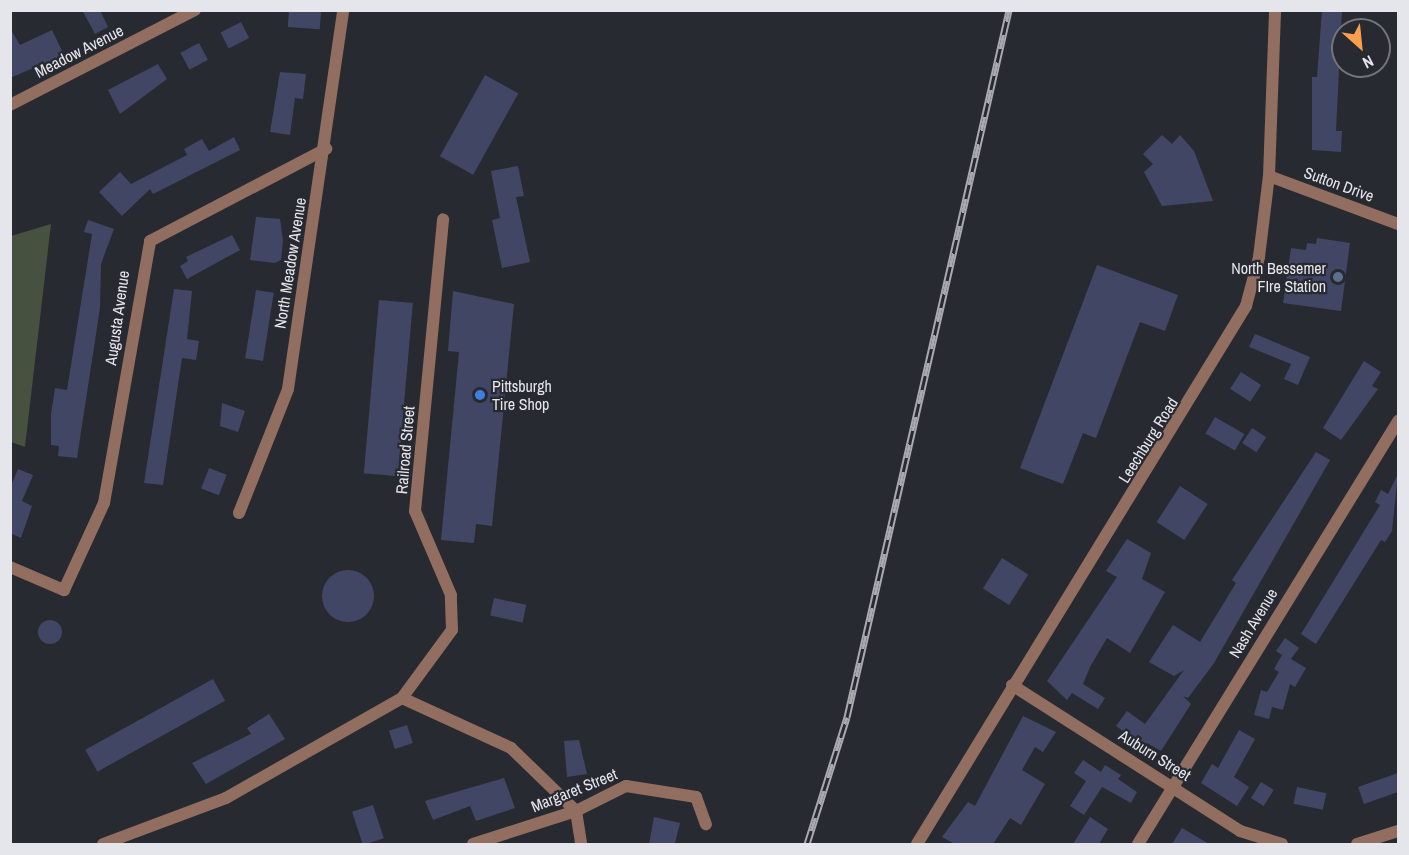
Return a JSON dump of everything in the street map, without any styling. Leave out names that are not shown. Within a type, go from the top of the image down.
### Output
[{"type":"street","name":"Meadow Avenue","points":[[10,105],[195,10]]},
{"type":"street","name":"North Meadow Avenue","points":[[239,513],[288,389],[326,149],[343,10]]},
{"type":"street","name":"Leechburg Road","points":[[917,844],[1012,685],[1231,340],[1259,257],[1269,176],[1275,10]]},
{"type":"street","name":"Augusta Avenue","points":[[10,567],[64,590],[104,503],[150,241],[326,149]]},
{"type":"street","name":"Sutton Drive","points":[[1269,176],[1398,224]]},
{"type":"street","name":"Railroad Street","points":[[103,844],[226,798],[402,698],[452,630],[451,595],[416,511],[443,219]]},
{"type":"street","name":"Nash Avenue","points":[[1138,844],[1398,421]]},
{"type":"street","name":"Auburn Street","points":[[1012,685],[1174,786],[1240,831],[1282,844]]},
{"type":"street","points":[[402,698],[511,748],[576,811],[581,844]]},
{"type":"street","name":"Margaret Street","points":[[473,844],[576,811],[626,786],[652,788],[696,797],[706,824]]},
{"type":"street","points":[[1357,844],[1398,831]]},
{"type":"green space","points":[[51,224],[25,447],[11,442],[11,236]]},
{"type":"building","points":[[82,10],[100,10],[108,27],[95,34]]},
{"type":"building","points":[[289,10],[321,12],[320,29],[288,27]]},
{"type":"building","points":[[1322,10],[1342,10],[1342,18],[1331,18],[1331,78],[1339,78],[1336,131],[1342,131],[1341,152],[1312,150],[1312,77],[1317,77]]},
{"type":"building","points":[[241,22],[249,38],[229,48],[221,32]]},
{"type":"building","points":[[10,28],[20,45],[52,30],[64,55],[10,78]]},
{"type":"building","points":[[199,43],[208,60],[189,70],[180,53]]},
{"type":"building","points":[[158,64],[167,79],[120,114],[108,90]]},
{"type":"building","points":[[280,72],[306,74],[303,99],[295,98],[290,135],[270,132]]},
{"type":"building","points":[[485,75],[518,93],[473,175],[440,156]]},
{"type":"building","points":[[1162,135],[1172,144],[1180,135],[1194,151],[1213,201],[1162,206],[1144,172],[1153,164],[1143,154]]},
{"type":"building","points":[[234,137],[240,150],[153,194],[150,189],[122,216],[99,192],[120,172],[131,184],[187,155],[184,149],[202,139],[209,151]]},
{"type":"building","points":[[518,166],[524,196],[516,197],[530,262],[502,268],[492,220],[500,218],[491,171]]},
{"type":"building","points":[[256,217],[280,219],[283,241],[281,260],[275,263],[250,260]]},
{"type":"building","points":[[88,220],[114,229],[101,264],[100,308],[77,458],[58,456],[59,446],[51,445],[51,414],[55,388],[67,390],[92,234],[84,232]]},
{"type":"building","points":[[232,235],[240,250],[187,279],[180,266],[188,261],[186,257]]},
{"type":"building","points":[[1317,238],[1350,243],[1341,311],[1283,303],[1291,248],[1306,250],[1307,243],[1316,244]]},
{"type":"building","points":[[1097,265],[1178,295],[1165,331],[1140,322],[1096,438],[1083,433],[1063,484],[1020,468]]},
{"type":"building","points":[[174,289],[192,291],[187,339],[199,341],[196,360],[182,358],[163,485],[144,483]]},
{"type":"building","points":[[256,290],[274,293],[263,361],[245,358]]},
{"type":"building","name":"Pittsburgh Tire Shop","points":[[453,291],[514,304],[492,526],[476,524],[474,543],[441,540],[459,352],[448,351]]},
{"type":"building","points":[[379,300],[413,303],[398,476],[364,473]]},
{"type":"building","points":[[1255,334],[1310,357],[1298,385],[1284,379],[1291,364],[1249,347]]},
{"type":"building","points":[[1364,361],[1381,372],[1372,386],[1378,389],[1341,440],[1323,428]]},
{"type":"building","points":[[1241,372],[1261,385],[1250,402],[1230,389]]},
{"type":"building","points":[[222,403],[245,411],[238,432],[220,426]]},
{"type":"building","points":[[1215,417],[1244,434],[1235,450],[1206,433]]},
{"type":"building","points":[[1252,428],[1266,437],[1256,452],[1242,443]]},
{"type":"building","points":[[1316,452],[1330,460],[1214,663],[1188,698],[1183,696],[1191,704],[1161,751],[1147,743],[1145,747],[1116,726],[1127,711],[1145,724],[1184,670],[1174,676],[1149,662],[1173,625],[1200,642],[1236,583],[1232,580]]},
{"type":"building","points":[[209,468],[227,475],[219,495],[201,489]]},
{"type":"building","points":[[18,469],[33,475],[22,501],[32,506],[21,538],[10,533],[10,488]]},
{"type":"building","points":[[1398,474],[1392,531],[1385,542],[1381,540],[1316,644],[1301,634],[1380,505],[1375,502],[1381,490],[1388,494]]},
{"type":"building","points":[[1180,486],[1208,504],[1184,540],[1157,522]]},
{"type":"building","points":[[1127,539],[1151,553],[1142,579],[1165,592],[1130,653],[1107,638],[1090,667],[1083,684],[1105,698],[1098,709],[1072,693],[1067,700],[1047,681],[1117,577],[1106,571]]},
{"type":"building","points":[[1002,558],[1028,574],[1009,605],[983,589]]},
{"type":"building","points":[[343,570],[353,570],[367,577],[374,596],[367,615],[353,622],[343,622],[333,618],[326,611],[322,601],[322,591],[326,581],[333,574]]},
{"type":"building","points":[[494,598],[526,605],[523,622],[490,616]]},
{"type":"building","points":[[50,620],[59,623],[62,632],[59,641],[50,644],[41,641],[38,632],[41,623]]},
{"type":"building","points":[[1285,638],[1299,648],[1291,659],[1306,668],[1295,687],[1290,684],[1283,710],[1272,707],[1269,719],[1254,715],[1261,690],[1267,692],[1279,672],[1274,669],[1282,655],[1276,651]]},
{"type":"building","points":[[213,679],[225,701],[97,772],[85,750]]},
{"type":"building","points":[[269,714],[285,739],[206,784],[192,763],[251,734],[247,728]]},
{"type":"building","points":[[1023,716],[1056,732],[1043,752],[1035,747],[1022,770],[1045,784],[1021,825],[1010,818],[993,844],[955,844],[942,837],[968,802],[975,806]]},
{"type":"building","points":[[407,725],[413,743],[395,749],[389,731]]},
{"type":"building","points":[[1239,730],[1255,739],[1234,777],[1249,787],[1237,806],[1201,783],[1212,764],[1218,768]]},
{"type":"building","points":[[579,740],[587,774],[567,777],[564,741]]},
{"type":"building","points":[[1083,760],[1101,772],[1105,765],[1121,775],[1118,779],[1137,792],[1131,803],[1102,787],[1084,815],[1070,806],[1086,781],[1074,773]]},
{"type":"building","points":[[1398,773],[1398,792],[1364,804],[1358,787]]},
{"type":"building","points":[[504,778],[515,808],[476,821],[470,806],[433,820],[425,801]]},
{"type":"building","points":[[1261,782],[1274,790],[1264,806],[1251,798]]},
{"type":"building","points":[[1297,787],[1326,793],[1323,810],[1293,804]]},
{"type":"building","points":[[373,805],[384,838],[363,844],[352,812]]},
{"type":"building","points":[[654,817],[680,823],[675,843],[649,844]]},
{"type":"building","points":[[1090,817],[1108,829],[1099,844],[1073,844]]},
{"type":"building","points":[[1182,828],[1209,844],[1172,844]]},
{"type":"railway","points":[[807,844],[847,717],[1009,10]]},
{"type":"place","name":"North Bessemer FIre Station","points":[[1338,277]]},
{"type":"place","name":"Pittsburgh Tire Shop","points":[[480,395]]}]
